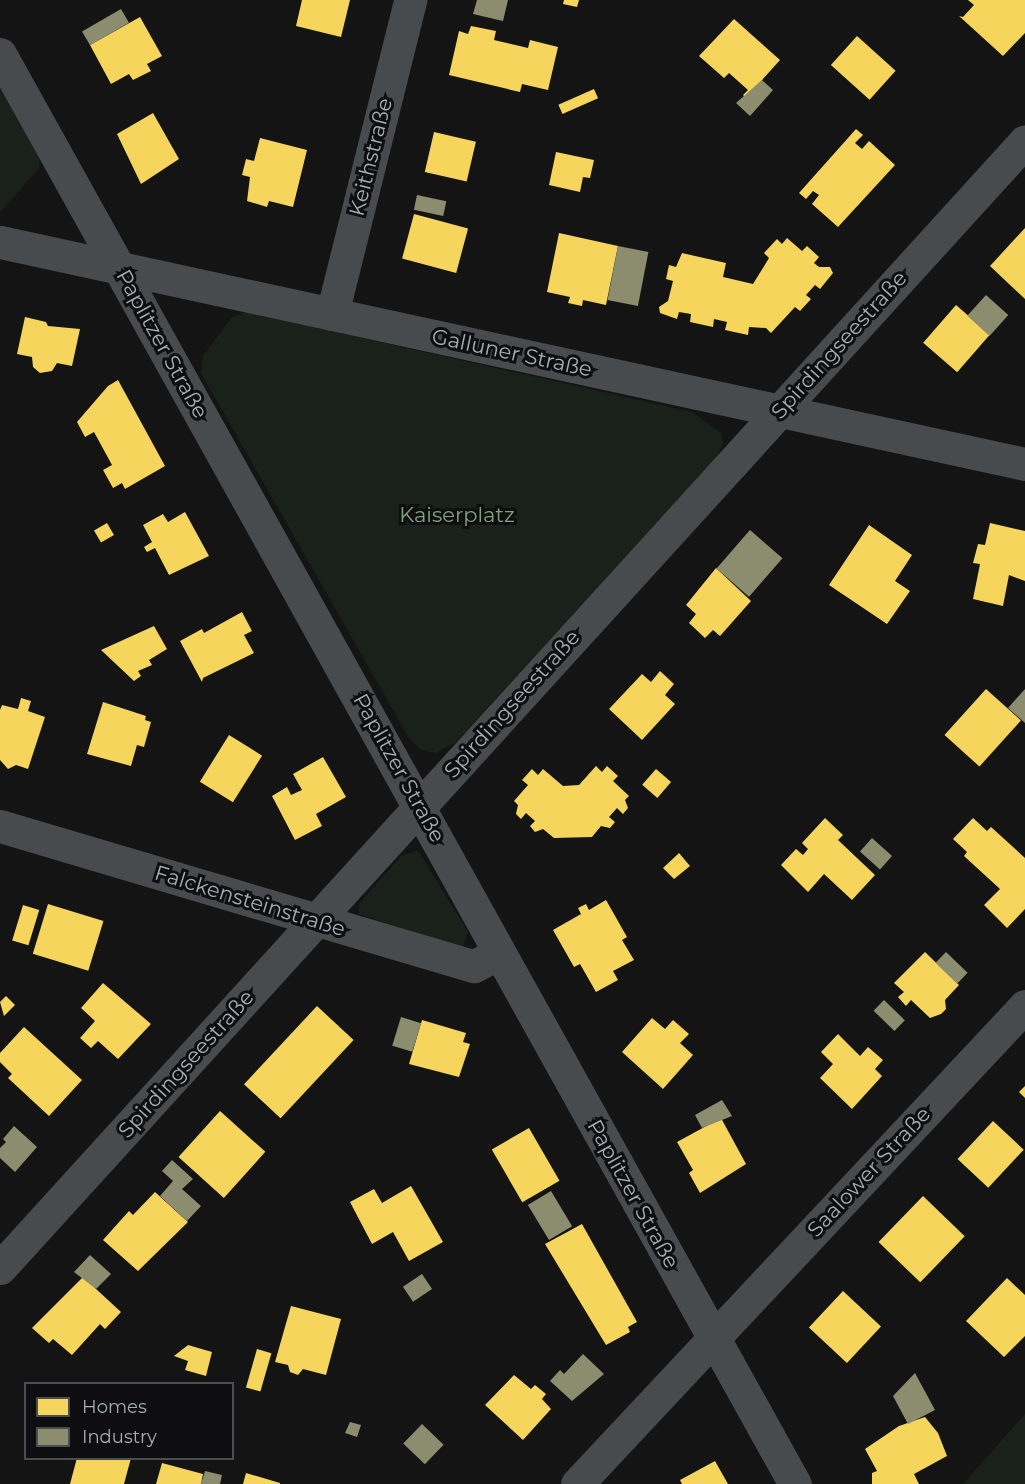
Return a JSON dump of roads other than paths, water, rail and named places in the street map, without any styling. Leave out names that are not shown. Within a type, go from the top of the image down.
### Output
[{"type":"street","name":"Keithstraße","points":[[332,314],[410,0]]},
{"type":"street","name":"Paplitzer Straße","points":[[0,54],[795,1484]]},
{"type":"street","name":"Spirdingseestraße","points":[[0,1268],[1025,141]]},
{"type":"street","name":"Galluner Straße","points":[[0,242],[1025,464]]},
{"type":"street","name":"Falckensteinstraße","points":[[0,826],[474,966],[500,953]]},
{"type":"street","name":"Saalower Straße","points":[[577,1484],[1025,1006]]},
{"type":"park label","name":"Kaiserplatz","points":[[457,515]]}]
